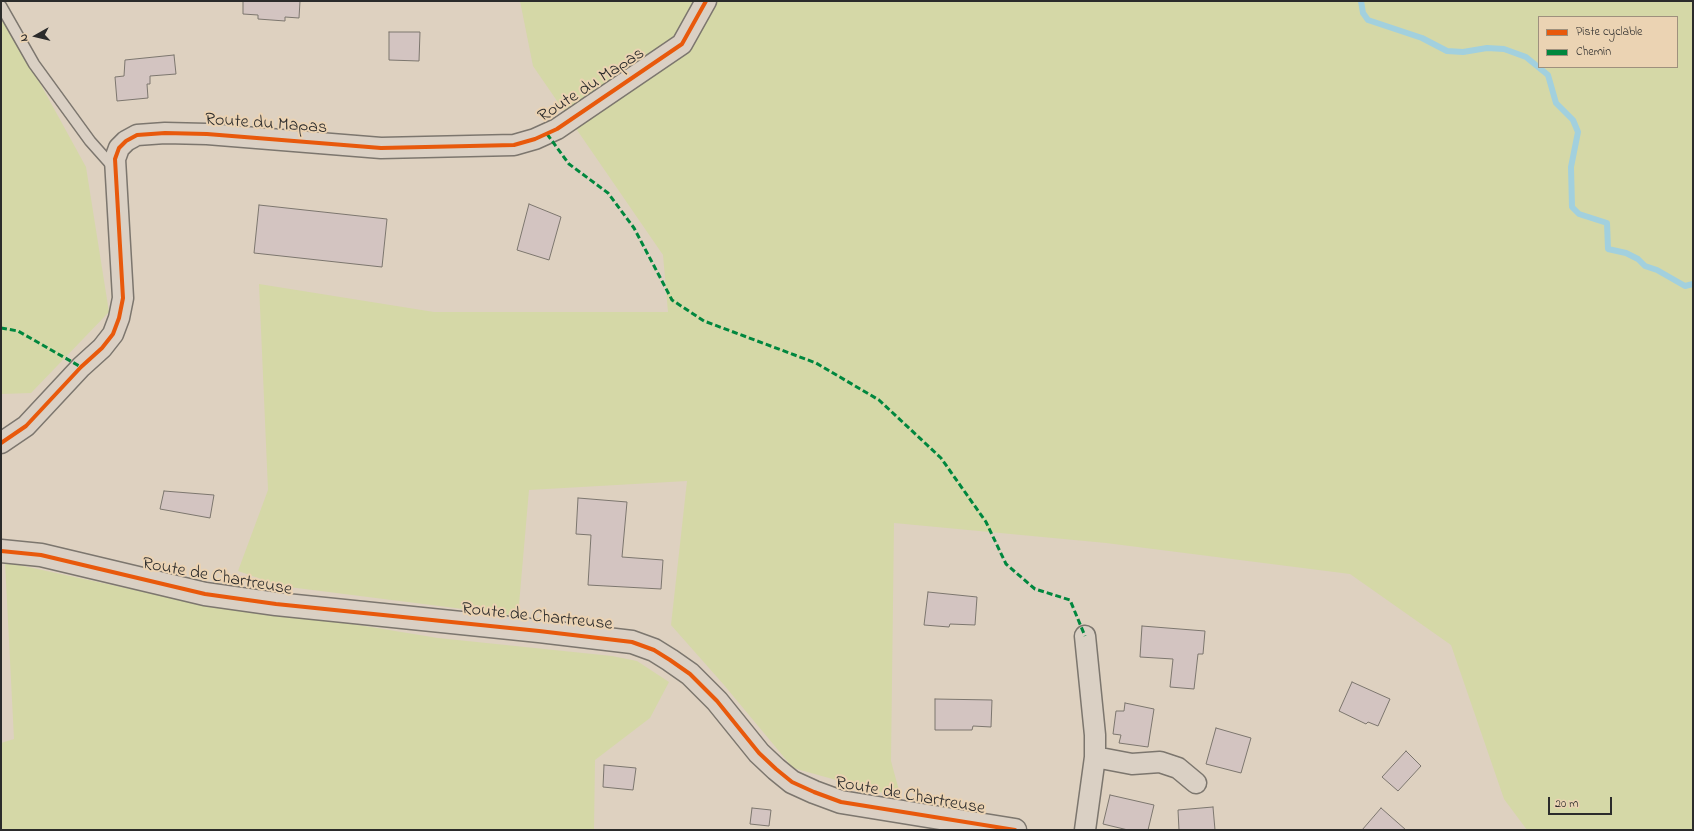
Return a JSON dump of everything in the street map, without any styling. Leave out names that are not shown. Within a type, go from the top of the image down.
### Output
[{"type":"main road","name":"Route de Chartreuse","points":[[1,550],[41,555],[205,594],[276,604],[632,642],[654,650],[690,674],[717,701],[759,753],[776,770],[792,782],[841,802],[1015,830]]},
{"type":"street","name":"Route du Mapas","points":[[1,443],[26,426],[81,367],[102,348],[113,334],[119,318],[123,298],[115,159],[119,148],[126,141],[137,135],[165,133],[207,134],[381,148],[506,145],[535,139],[557,129],[682,44],[706,1]]},
{"type":"street","points":[[1085,636],[1095,735],[1095,757],[1085,830]]},
{"type":"street","points":[[1095,757],[1132,764],[1160,762],[1178,768],[1196,783]]},
{"type":"lane","points":[[1,6],[34,64],[90,141],[116,169]]},
{"type":"green space","points":[[520,1],[1693,1],[1693,830],[1527,830],[1504,799],[1451,645],[1350,574],[1106,543],[894,523],[891,761],[901,798],[793,768],[724,685],[671,625],[687,481],[529,490],[518,616],[281,586],[238,571],[268,490],[259,284],[434,312],[668,312],[663,255],[533,66]]},
{"type":"green space","points":[[1,12],[86,167],[109,312],[31,393],[1,394]]},
{"type":"green space","points":[[5,562],[200,604],[310,617],[438,638],[612,656],[637,661],[669,682],[650,718],[595,760],[594,830],[1,830],[1,743],[14,739]]},
{"type":"building","points":[[243,1],[300,1],[299,18],[285,17],[285,21],[258,19],[258,15],[243,14]]},
{"type":"building","points":[[389,32],[420,32],[419,61],[389,60]]},
{"type":"building","points":[[174,55],[176,74],[150,76],[150,84],[147,84],[148,98],[117,101],[115,77],[124,76],[125,60]]},
{"type":"building","points":[[529,204],[561,217],[549,260],[517,250]]},
{"type":"building","points":[[259,205],[387,219],[382,267],[254,253]]},
{"type":"building","points":[[164,491],[214,495],[210,518],[160,509]]},
{"type":"building","points":[[578,498],[627,502],[622,557],[663,560],[661,589],[588,585],[591,535],[576,534]]},
{"type":"building","points":[[928,592],[977,597],[975,625],[950,624],[949,627],[924,625]]},
{"type":"building","points":[[1142,626],[1205,631],[1203,654],[1198,654],[1194,689],[1170,687],[1173,659],[1140,657]]},
{"type":"building","points":[[1352,682],[1390,699],[1378,726],[1368,722],[1366,724],[1339,711]]},
{"type":"building","points":[[935,699],[992,700],[991,727],[973,726],[972,730],[935,730]]},
{"type":"building","points":[[1125,703],[1154,709],[1148,747],[1119,743],[1121,735],[1113,734],[1116,711],[1124,711]]},
{"type":"building","points":[[1216,728],[1251,738],[1241,773],[1206,764]]},
{"type":"building","points":[[1406,751],[1421,766],[1398,791],[1382,777]]},
{"type":"building","points":[[604,765],[636,768],[633,790],[603,787]]},
{"type":"building","points":[[1110,795],[1154,805],[1148,830],[1128,830],[1103,824]]},
{"type":"building","points":[[1213,807],[1215,830],[1179,830],[1178,810]]},
{"type":"building","points":[[752,808],[771,810],[769,826],[750,824]]},
{"type":"building","points":[[1381,808],[1406,830],[1362,830]]},
{"type":"waterway","points":[[1361,1],[1363,13],[1368,20],[1422,38],[1447,51],[1463,52],[1487,48],[1504,49],[1526,57],[1538,67]]},
{"type":"waterway","points":[[1539,68],[1548,75],[1556,103],[1573,120],[1578,132],[1571,167],[1572,207],[1579,214],[1607,223],[1608,249],[1626,253],[1638,259],[1645,266],[1657,270],[1685,286],[1693,284]]},
{"type":"marked path","points":[[547,134],[569,164],[608,193],[634,228],[672,300],[704,321],[816,363],[879,400],[941,458],[986,522],[1006,564],[1035,589],[1070,600],[1085,636]]},
{"type":"marked path","points":[[1,328],[18,331],[81,367]]},
{"type":"cycle path","points":[[1,443],[26,426],[81,367],[102,348],[113,334],[119,318],[123,298],[115,159],[119,148],[126,141],[137,135],[165,133],[207,134],[381,148],[514,145],[535,139],[557,129],[682,44],[706,1]]},
{"type":"cycle path","points":[[1,551],[41,555],[205,594],[276,604],[632,642],[654,650],[690,674],[717,701],[759,753],[792,782],[841,802],[1015,830]]}]
